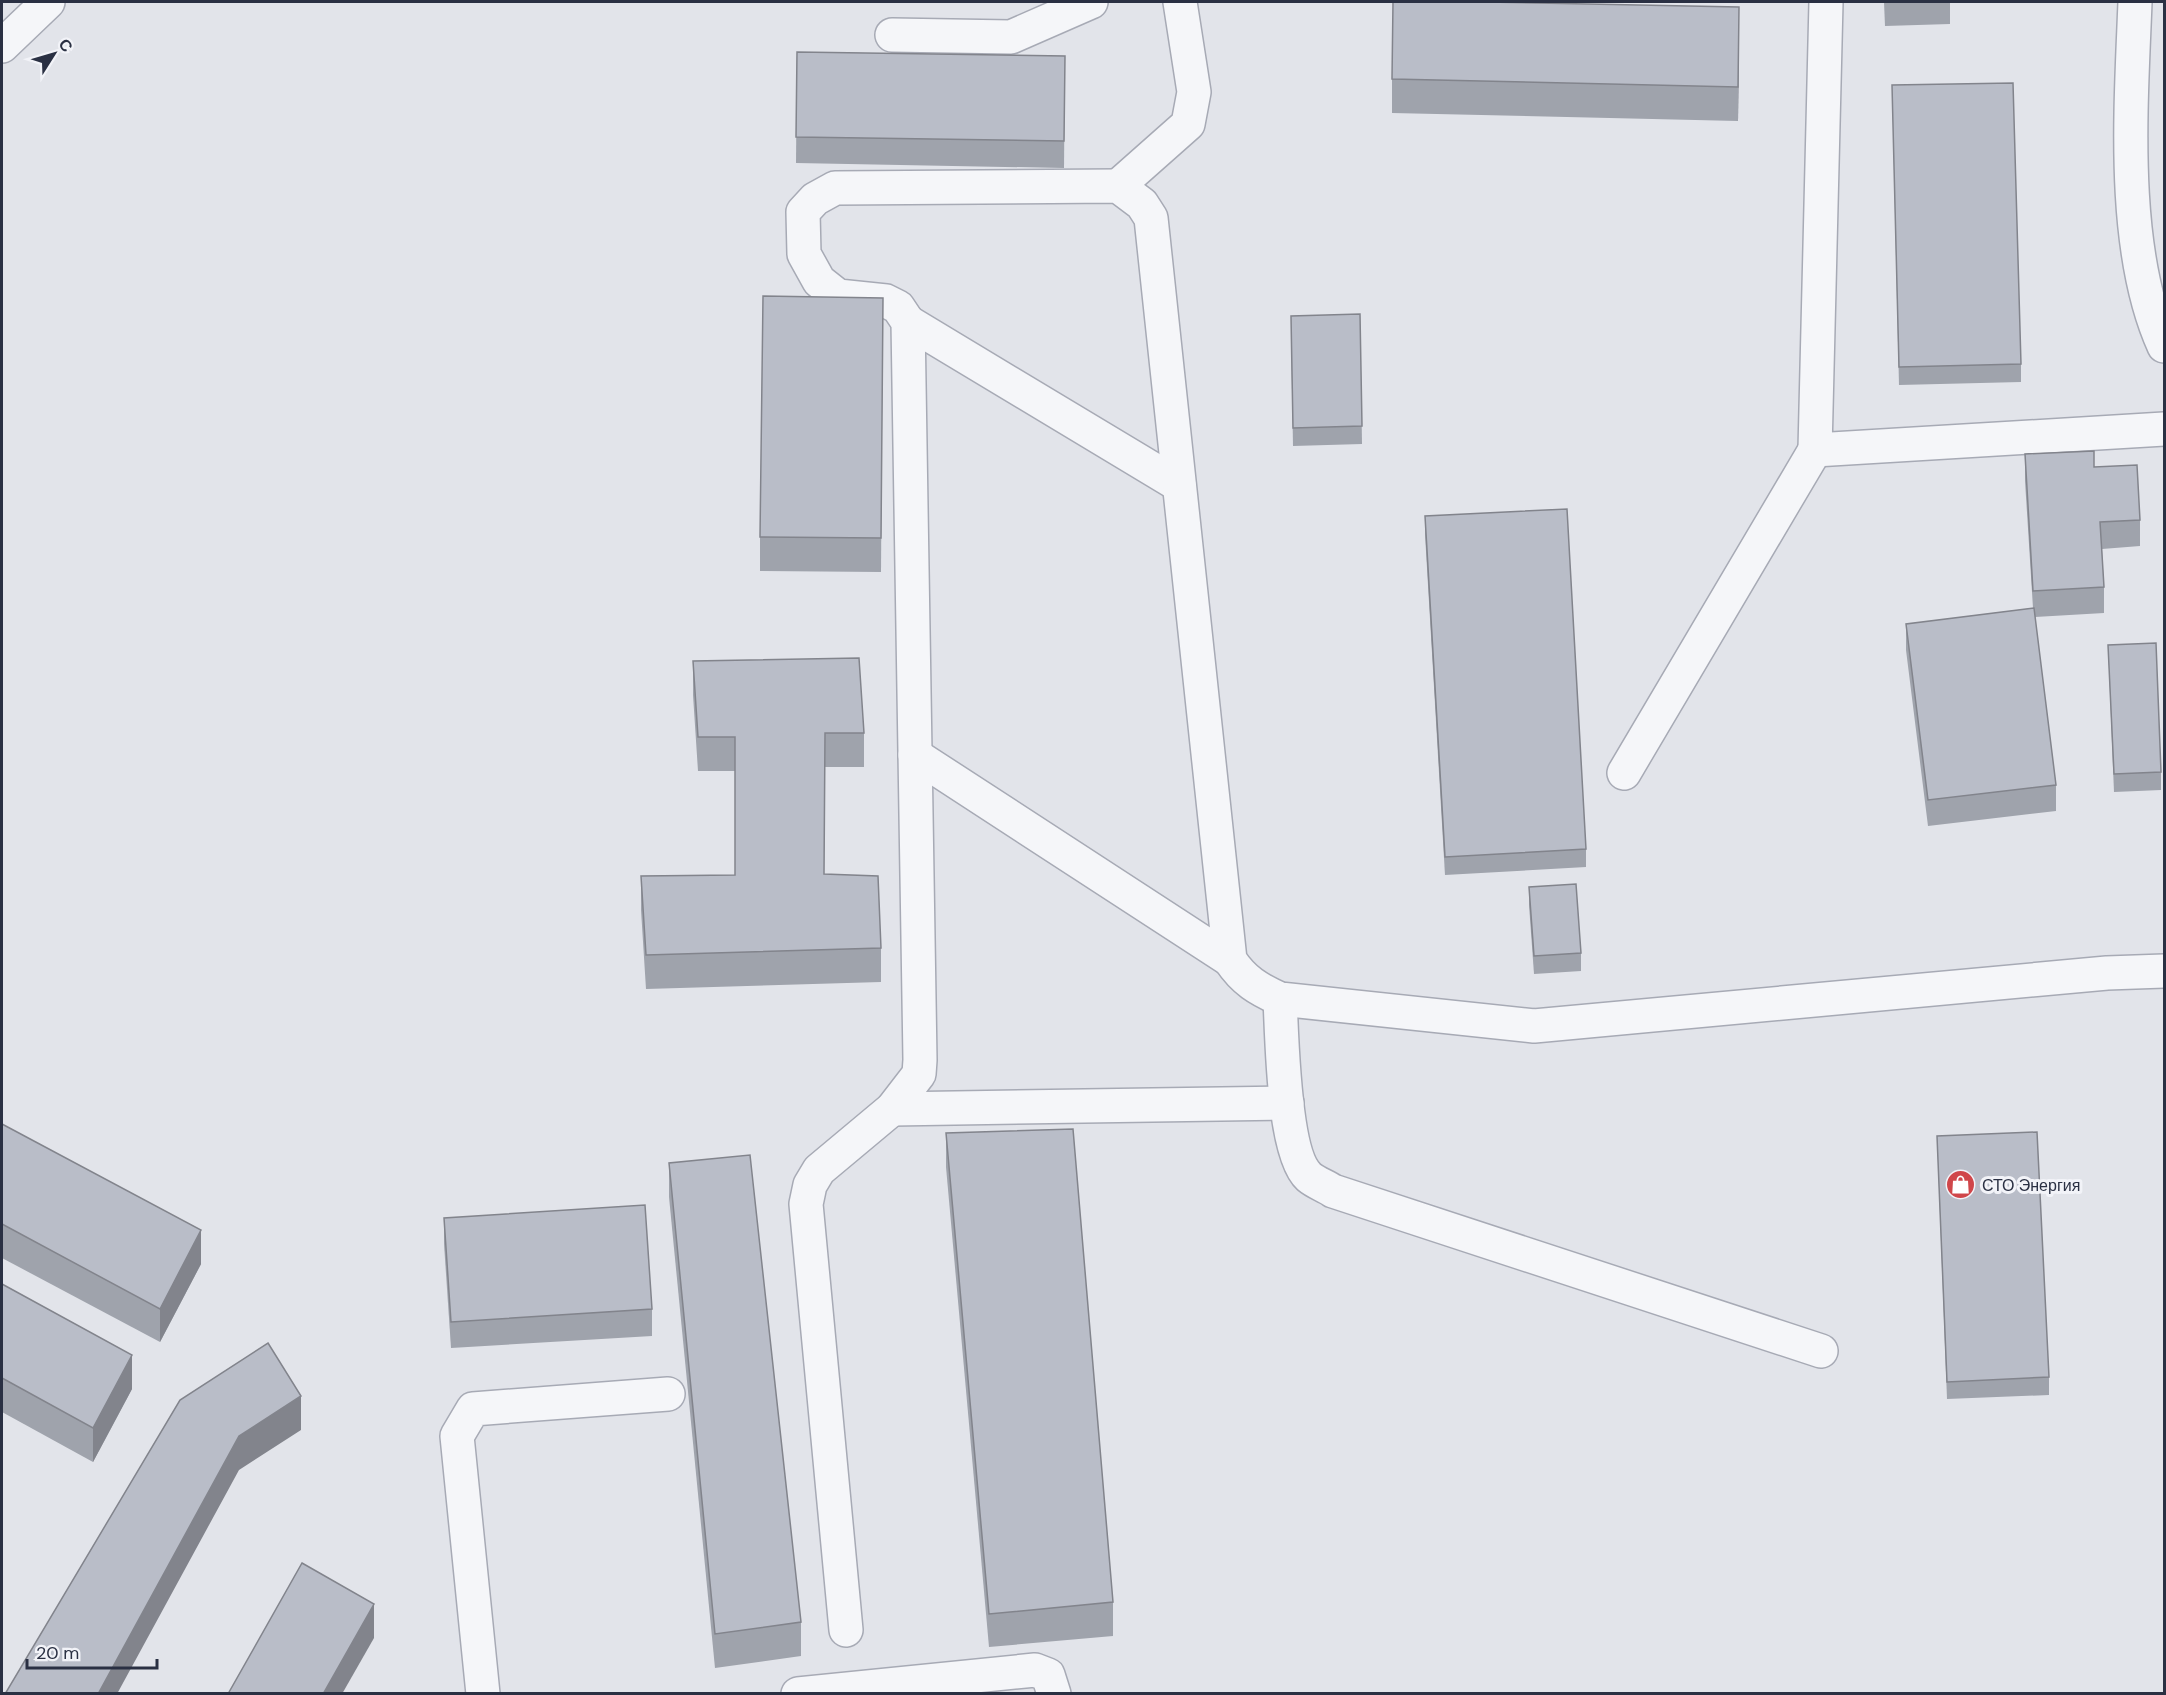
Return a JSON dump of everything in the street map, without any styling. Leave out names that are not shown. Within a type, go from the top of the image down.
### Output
[{"type":"lane","points":[[2,46],[48,2]]},
{"type":"lane","points":[[892,35],[1011,37],[1091,2]]},
{"type":"lane","points":[[1118,186],[1188,124],[1194,92],[1180,2]]},
{"type":"lane","points":[[1624,773],[1815,450],[1826,2]]},
{"type":"lane","points":[[2135,2],[2131,117],[2136,229],[2150,315],[2164,346]]},
{"type":"lane","points":[[1179,485],[908,322],[898,307],[886,301],[838,296],[819,281],[804,254],[803,212],[815,199],[835,188],[1118,186],[1142,204],[1151,218],[1230,960]]},
{"type":"lane","points":[[846,1630],[806,1204],[810,1185],[819,1170],[892,1109],[920,1074],[908,322]]},
{"type":"lane","points":[[1815,450],[2164,429]]},
{"type":"lane","points":[[915,755],[1230,960],[1241,976],[1254,987],[1280,999],[1534,1026],[2107,973],[2164,971]]},
{"type":"lane","points":[[1280,999],[1287,1103],[1295,1153],[1308,1176],[1334,1191],[1821,1351]]},
{"type":"lane","points":[[892,1109],[1287,1103]]},
{"type":"lane","points":[[483,1694],[457,1436],[473,1409],[668,1394]]},
{"type":"lane","points":[[798,1694],[1035,1670],[1048,1675],[1054,1694]]},
{"type":"building","points":[[1393,2],[1739,7],[1738,87],[1392,79]]},
{"type":"building","points":[[797,52],[1065,56],[1064,141],[796,137]]},
{"type":"building","points":[[2013,83],[2021,364],[1899,367],[1892,85]]},
{"type":"building","points":[[763,296],[883,298],[881,538],[760,537]]},
{"type":"building","points":[[1360,314],[1362,426],[1293,428],[1291,316]]},
{"type":"building","points":[[2094,451],[2094,467],[2137,465],[2140,520],[2100,522],[2104,587],[2033,591],[2025,454]]},
{"type":"building","points":[[1567,509],[1586,849],[1445,857],[1425,516]]},
{"type":"building","points":[[2034,608],[2056,785],[1928,800],[1906,624]]},
{"type":"building","points":[[2156,643],[2161,772],[2114,774],[2108,645]]},
{"type":"building","points":[[859,658],[864,733],[825,733],[824,874],[878,876],[881,948],[646,955],[641,876],[735,875],[735,737],[698,737],[693,661]]},
{"type":"building","points":[[1576,884],[1581,953],[1534,956],[1529,887]]},
{"type":"building","points":[[2,1124],[201,1230],[160,1309],[2,1224]]},
{"type":"building","points":[[1073,1129],[1113,1602],[989,1614],[946,1133]]},
{"type":"building","points":[[2037,1132],[2049,1377],[1947,1382],[1937,1136]]},
{"type":"building","points":[[750,1155],[801,1622],[715,1634],[669,1163]]},
{"type":"building","points":[[645,1205],[652,1309],[451,1322],[444,1218]]},
{"type":"building","points":[[2,1284],[132,1355],[93,1428],[2,1378]]},
{"type":"building","points":[[268,1343],[301,1396],[239,1436],[98,1694],[5,1694],[180,1400]]},
{"type":"building","points":[[302,1563],[374,1604],[323,1694],[228,1694]]},
{"type":"place","name":"СТО Энергия","points":[[1961,1185]]}]
